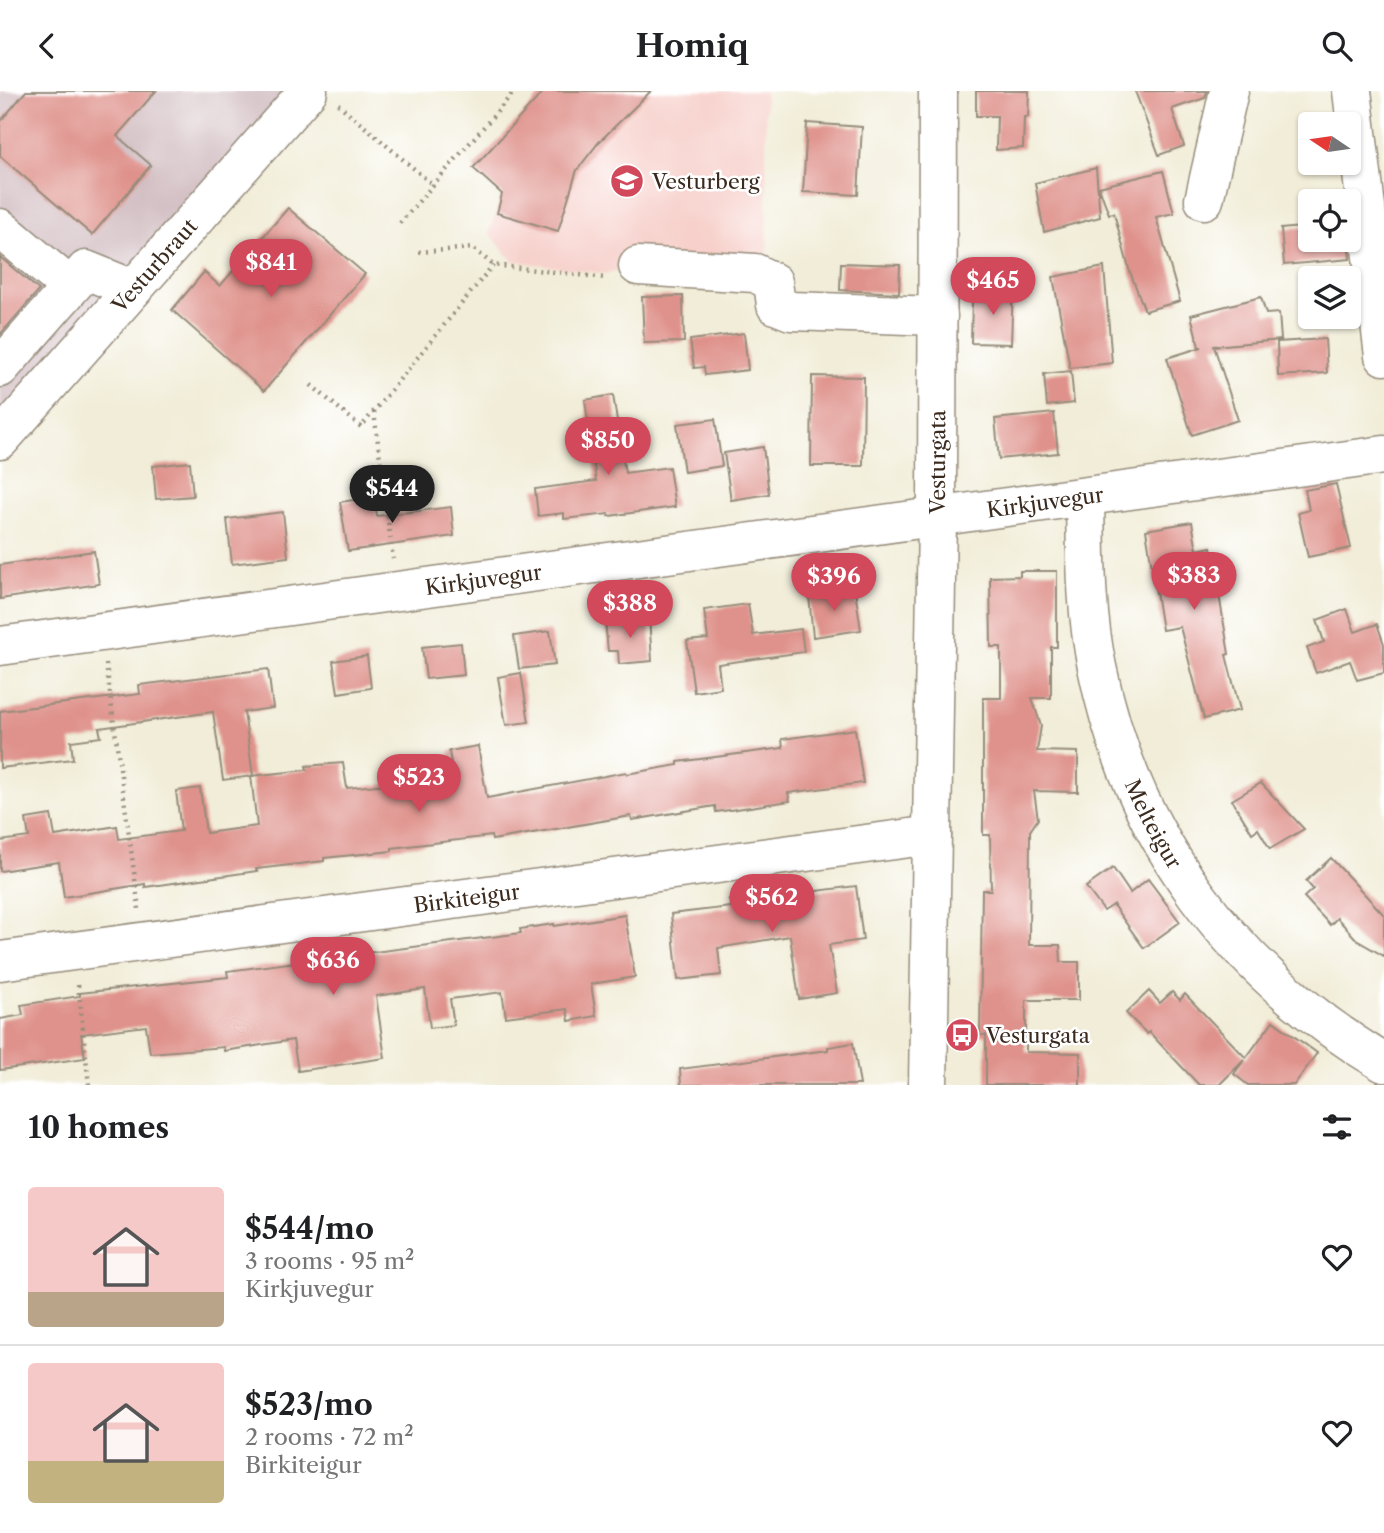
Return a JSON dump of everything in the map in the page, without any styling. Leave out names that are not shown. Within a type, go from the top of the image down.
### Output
[{"type":"street","name":"Vesturgata","points":[[928,1085],[937,518],[939,91]]},
{"type":"street","points":[[1204,200],[1229,91]]},
{"type":"street","points":[[1352,91],[1384,356]]},
{"type":"street","name":"Vesturbraut","points":[[0,440],[133,289],[320,95]]},
{"type":"street","points":[[0,228],[71,287]]},
{"type":"street","points":[[638,266],[755,273],[773,282],[776,305],[791,311],[938,317]]},
{"type":"street","points":[[0,368],[86,270],[133,289]]},
{"type":"street","name":"Kirkjuvegur","points":[[0,646],[1384,455]]},
{"type":"street","name":"Melteigur","points":[[1085,497],[1089,615],[1096,666],[1112,728],[1145,811],[1199,899],[1231,939],[1267,977],[1347,1041],[1384,1063]]},
{"type":"street","name":"Birkiteigur","points":[[0,961],[932,835]]},
{"type":"path","points":[[400,223],[515,91]]},
{"type":"path","points":[[320,95],[433,185]]},
{"type":"path","points":[[419,252],[473,248],[494,265],[610,278],[638,266]]},
{"type":"path","points":[[311,385],[361,427],[494,265]]},
{"type":"path","points":[[373,411],[398,591]]},
{"type":"path","points":[[103,632],[144,941]]},
{"type":"path","points":[[74,951],[89,1085]]},
{"type":"shaded area","points":[[0,91],[305,91],[0,439]]},
{"type":"shaded area","name":"Vesturberg","points":[[544,91],[765,91],[768,268],[645,259],[608,274],[513,261],[489,233],[502,194],[473,168]]},
{"type":"building","points":[[26,91],[156,91],[117,136],[151,165],[92,235],[0,156],[0,122]]},
{"type":"building","points":[[544,91],[651,91],[599,142],[577,170],[558,231],[497,213],[502,194],[473,168]]},
{"type":"building","points":[[976,91],[1029,91],[1028,117],[1024,117],[1023,148],[996,150],[997,116],[976,116]]},
{"type":"building","points":[[1135,91],[1207,91],[1205,98],[1172,109],[1184,146],[1159,155]]},
{"type":"building","points":[[807,123],[862,127],[858,195],[803,192]]},
{"type":"building","points":[[1096,168],[1100,217],[1044,232],[1035,183]]},
{"type":"building","points":[[1163,171],[1174,213],[1156,217],[1180,301],[1145,311],[1129,269],[1114,213],[1109,214],[1099,187]]},
{"type":"building","points":[[288,208],[365,274],[264,391],[172,310],[204,272],[220,286]]},
{"type":"building","points":[[1298,227],[1298,252],[1349,252],[1350,259],[1284,265],[1281,229]]},
{"type":"building","points":[[0,257],[39,290],[0,335]]},
{"type":"building","points":[[841,263],[900,265],[899,293],[840,290]]},
{"type":"building","points":[[1104,267],[1112,363],[1070,368],[1053,277]]},
{"type":"building","points":[[1013,284],[1011,344],[971,343],[972,301],[986,302],[987,289]]},
{"type":"building","points":[[683,296],[684,342],[644,343],[642,297]]},
{"type":"building","points":[[1261,297],[1266,314],[1279,313],[1281,340],[1214,346],[1238,420],[1192,435],[1167,358],[1202,347],[1199,347],[1191,315]]},
{"type":"building","points":[[744,333],[748,370],[705,375],[704,367],[694,368],[690,340]]},
{"type":"building","points":[[1325,339],[1327,373],[1278,376],[1277,342]]},
{"type":"building","points":[[1071,371],[1074,403],[1047,406],[1044,374]]},
{"type":"building","points":[[812,376],[864,377],[863,466],[811,466]]},
{"type":"building","points":[[613,395],[625,473],[669,467],[675,507],[564,519],[564,513],[538,516],[535,489],[596,481],[585,400]]},
{"type":"building","points":[[1054,413],[1058,453],[999,459],[995,419]]},
{"type":"building","points":[[715,419],[722,466],[684,472],[677,424]]},
{"type":"building","points":[[763,447],[769,494],[731,500],[724,453]]},
{"type":"building","points":[[190,462],[193,496],[156,499],[153,466]]},
{"type":"building","points":[[1336,484],[1351,548],[1308,557],[1298,513],[1309,510],[1305,490]]},
{"type":"building","points":[[374,497],[377,516],[451,507],[454,536],[348,551],[340,502]]},
{"type":"building","points":[[283,512],[288,557],[232,564],[227,519]]},
{"type":"building","points":[[1192,522],[1197,550],[1211,547],[1229,654],[1226,655],[1240,710],[1204,719],[1180,627],[1162,630],[1146,530]]},
{"type":"building","points":[[94,551],[99,584],[0,599],[0,565]]},
{"type":"building","points":[[1020,571],[1057,571],[1057,647],[1051,647],[1051,698],[1032,698],[1041,726],[1037,751],[1078,752],[1078,792],[1034,791],[1038,819],[1030,831],[1029,945],[1060,945],[1061,962],[1079,962],[1079,1000],[1026,1000],[1026,1052],[1080,1053],[1080,1085],[986,1085],[986,1035],[980,1035],[982,890],[991,890],[990,835],[983,835],[983,698],[1001,698],[1001,647],[991,647],[990,577],[1020,576]]},
{"type":"building","points":[[855,590],[861,630],[813,637],[809,596]]},
{"type":"building","points":[[748,604],[753,635],[801,629],[804,652],[718,664],[721,688],[694,692],[687,641],[708,639],[704,610]]},
{"type":"building","points":[[1347,609],[1355,632],[1377,624],[1384,644],[1384,673],[1357,680],[1350,661],[1316,673],[1307,648],[1324,642],[1317,620]]},
{"type":"building","points":[[649,617],[652,661],[619,664],[618,651],[608,651],[605,621]]},
{"type":"building","points":[[550,631],[555,665],[519,669],[514,636]]},
{"type":"building","points":[[461,643],[464,675],[426,679],[422,647]]},
{"type":"building","points":[[367,656],[371,688],[338,693],[333,661]]},
{"type":"building","points":[[268,669],[273,708],[244,712],[253,776],[223,780],[213,712],[99,728],[101,737],[71,741],[73,759],[0,768],[0,711],[140,694],[139,685]]},
{"type":"building","points":[[521,673],[529,722],[506,725],[498,677]]},
{"type":"building","points":[[855,729],[863,783],[788,793],[790,801],[716,812],[715,806],[632,820],[631,816],[492,840],[491,836],[392,848],[392,851],[324,858],[324,861],[64,897],[59,862],[0,871],[0,841],[29,837],[26,819],[51,815],[55,836],[117,826],[119,839],[181,831],[176,791],[200,788],[206,833],[257,826],[251,776],[307,770],[306,766],[343,763],[347,788],[409,782],[453,775],[449,751],[478,746],[487,798],[678,765],[678,762],[783,748],[782,739]]},
{"type":"building","points":[[1261,783],[1304,829],[1270,849],[1258,829],[1252,833],[1232,800]]},
{"type":"building","points":[[1331,858],[1384,915],[1384,956],[1358,941],[1337,918],[1330,925],[1304,897],[1313,889],[1306,881]]},
{"type":"building","points":[[1113,868],[1130,893],[1148,879],[1180,922],[1144,948],[1113,905],[1104,911],[1086,887]]},
{"type":"building","points":[[856,886],[863,940],[829,945],[837,993],[799,999],[790,936],[718,948],[721,975],[678,980],[671,914],[731,907],[729,900],[768,894],[768,897]]},
{"type":"building","points":[[625,915],[635,977],[591,984],[596,1016],[569,1021],[567,1009],[506,1017],[502,992],[450,999],[454,1025],[430,1028],[425,989],[376,996],[385,1058],[298,1071],[293,1040],[224,1051],[224,1047],[150,1053],[146,1026],[81,1034],[85,1058],[0,1070],[0,1019],[23,1015],[21,1005],[80,996],[80,993],[228,977],[227,971],[521,933],[520,929]]},
{"type":"building","points":[[1149,991],[1160,1003],[1172,992],[1180,1000],[1185,994],[1246,1058],[1273,1021],[1317,1053],[1294,1085],[1248,1085],[1234,1074],[1244,1060],[1219,1085],[1199,1085],[1149,1032],[1147,1034],[1126,1013]]},
{"type":"building","points":[[853,1043],[860,1085],[681,1085],[680,1069],[828,1050],[828,1047]]},
{"type":"place","name":"Vesturberg","points":[[627,181]]},
{"type":"place","name":"Vesturgata","points":[[962,1035]]}]
